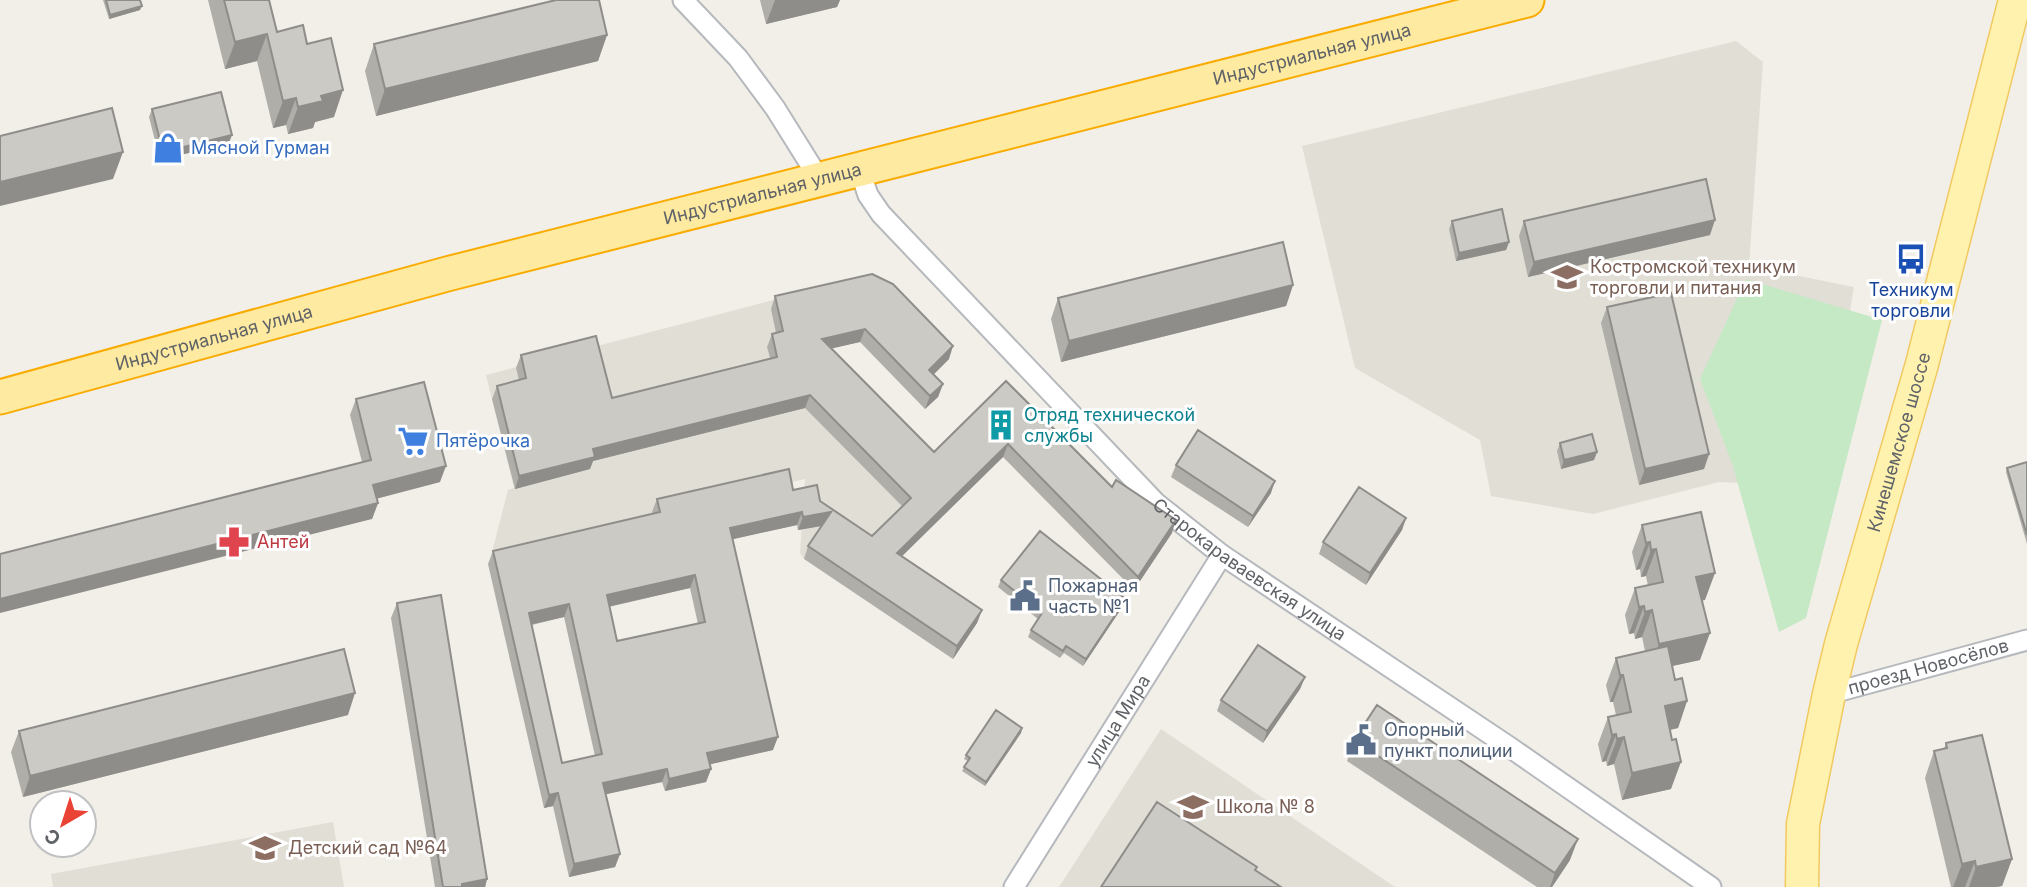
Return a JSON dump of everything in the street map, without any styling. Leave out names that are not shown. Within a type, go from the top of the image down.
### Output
[{"type":"highway","name":"Индустриальная улица","points":[[0,397],[447,274],[1527,0]]},
{"type":"main road","name":"Кинешемское шоссе","points":[[1802,887],[1802,824],[1841,644],[1944,282],[2015,0]]},
{"type":"street","points":[[682,0],[738,58],[775,108],[820,180]]},
{"type":"street","name":"Старокараваевская улица","points":[[860,171],[868,195],[881,215],[1156,503],[1222,555],[1508,746],[1711,887]]},
{"type":"street","name":"улица Мира","points":[[1014,887],[1222,555]]},
{"type":"street","name":"проезд Новосёлов","points":[[1829,694],[2027,640]]},
{"type":"shaded area","name":"Костромской техникум торговли и питания","points":[[1736,41],[1763,62],[1749,266],[1854,287],[1819,487],[1719,482],[1593,514],[1491,496],[1480,440],[1355,368],[1302,146]]},
{"type":"shaded area","points":[[781,298],[819,354],[961,498],[909,549],[905,544],[804,559],[800,553],[805,479],[643,517],[489,564],[508,490],[514,488],[486,375]]},
{"type":"shaded area","name":"Школа № 8","points":[[1161,729],[1395,887],[1059,887]]},
{"type":"shaded area","name":"Детский сад №64","points":[[333,822],[344,887],[53,887],[51,874]]},
{"type":"green space","points":[[1746,279],[1882,320],[1806,618],[1779,632],[1733,466],[1700,379]]},
{"type":"building","points":[[106,0],[140,0],[142,6],[110,15]]},
{"type":"building","points":[[224,0],[269,0],[277,32],[303,25],[307,44],[331,38],[343,90],[321,96],[323,101],[298,107],[296,98],[283,101],[267,34],[235,42]]},
{"type":"building","points":[[556,0],[599,0],[607,35],[385,89],[374,44]]},
{"type":"building","points":[[221,92],[232,135],[163,152],[152,109]]},
{"type":"building","points":[[112,108],[123,152],[0,182],[0,136]]},
{"type":"building","points":[[1706,179],[1715,220],[1534,262],[1524,221]]},
{"type":"building","points":[[1502,209],[1509,242],[1459,253],[1452,221]]},
{"type":"building","points":[[1283,242],[1293,285],[1069,341],[1058,298]]},
{"type":"building","points":[[872,274],[893,284],[953,346],[929,370],[943,384],[930,396],[865,329],[822,339],[934,452],[1006,381],[1112,487],[1116,480],[1176,520],[1138,577],[1008,444],[897,553],[982,610],[957,646],[808,546],[831,512],[803,517],[802,512],[730,528],[778,737],[707,753],[711,769],[669,779],[667,769],[603,783],[620,854],[574,864],[558,793],[549,795],[493,551],[660,512],[657,499],[789,469],[793,490],[817,485],[820,501],[872,536],[911,498],[810,395],[593,449],[595,457],[519,476],[497,386],[526,378],[521,355],[596,336],[612,398],[777,357],[772,334],[783,331],[775,296]],"holes":[[[695,575],[705,622],[617,641],[607,595]],[[569,604],[602,754],[562,763],[529,613]]]},
{"type":"building","points":[[1671,293],[1709,454],[1645,469],[1607,307]]},
{"type":"building","points":[[424,382],[446,466],[373,485],[378,503],[0,599],[0,554],[371,460],[356,399]]},
{"type":"building","points":[[1198,430],[1275,481],[1253,516],[1176,465]]},
{"type":"building","points":[[1592,434],[1597,452],[1564,460],[1560,443]]},
{"type":"building","points":[[2027,462],[2027,535],[2007,468]]},
{"type":"building","points":[[1359,487],[1406,518],[1370,573],[1323,542]]},
{"type":"building","points":[[1701,512],[1715,573],[1696,577],[1710,633],[1659,644],[1652,610],[1645,612],[1644,606],[1639,607],[1635,588],[1663,582],[1656,549],[1651,550],[1650,542],[1646,543],[1642,525]]},
{"type":"building","points":[[1040,531],[1126,599],[1086,659],[1066,646],[1063,651],[1031,630],[1042,613],[1001,580]]},
{"type":"building","points":[[441,595],[487,879],[462,884],[462,887],[443,887],[397,603]]},
{"type":"building","points":[[1258,645],[1305,677],[1267,731],[1221,700]]},
{"type":"building","points":[[1668,646],[1675,680],[1682,678],[1687,701],[1665,706],[1672,740],[1676,739],[1681,762],[1632,773],[1624,737],[1617,739],[1616,734],[1612,735],[1608,717],[1631,712],[1623,675],[1620,675],[1616,658]]},
{"type":"building","points":[[344,649],[355,693],[30,776],[19,731]]},
{"type":"building","points":[[1377,705],[1578,839],[1555,873],[1354,740]]},
{"type":"building","points":[[996,710],[1022,728],[986,782],[964,767],[970,758],[966,755]]},
{"type":"building","points":[[1982,735],[2012,859],[1976,867],[1975,861],[1962,864],[1934,751],[1947,748],[1946,743]]},
{"type":"building","points":[[1157,802],[1257,867],[1255,870],[1281,887],[1101,887]]},
{"type":"place","name":"Мясной Гурман","points":[[168,148]]},
{"type":"place","name":"Техникум торговли","points":[[1911,259]]},
{"type":"place","name":"Костромской техникум торговли и питания","points":[[1567,277]]},
{"type":"place","name":"Отряд технической службы","points":[[1001,425]]},
{"type":"place","name":"Пятёрочка","points":[[413,441]]},
{"type":"place","name":"Антей","points":[[234,542]]},
{"type":"place","name":"Пожарная часть №1","points":[[1025,596]]},
{"type":"place","name":"Опорный пункт полиции","points":[[1361,740]]},
{"type":"place","name":"Школа № 8","points":[[1193,807]]},
{"type":"place","name":"Детский сад №64","points":[[265,848]]}]
